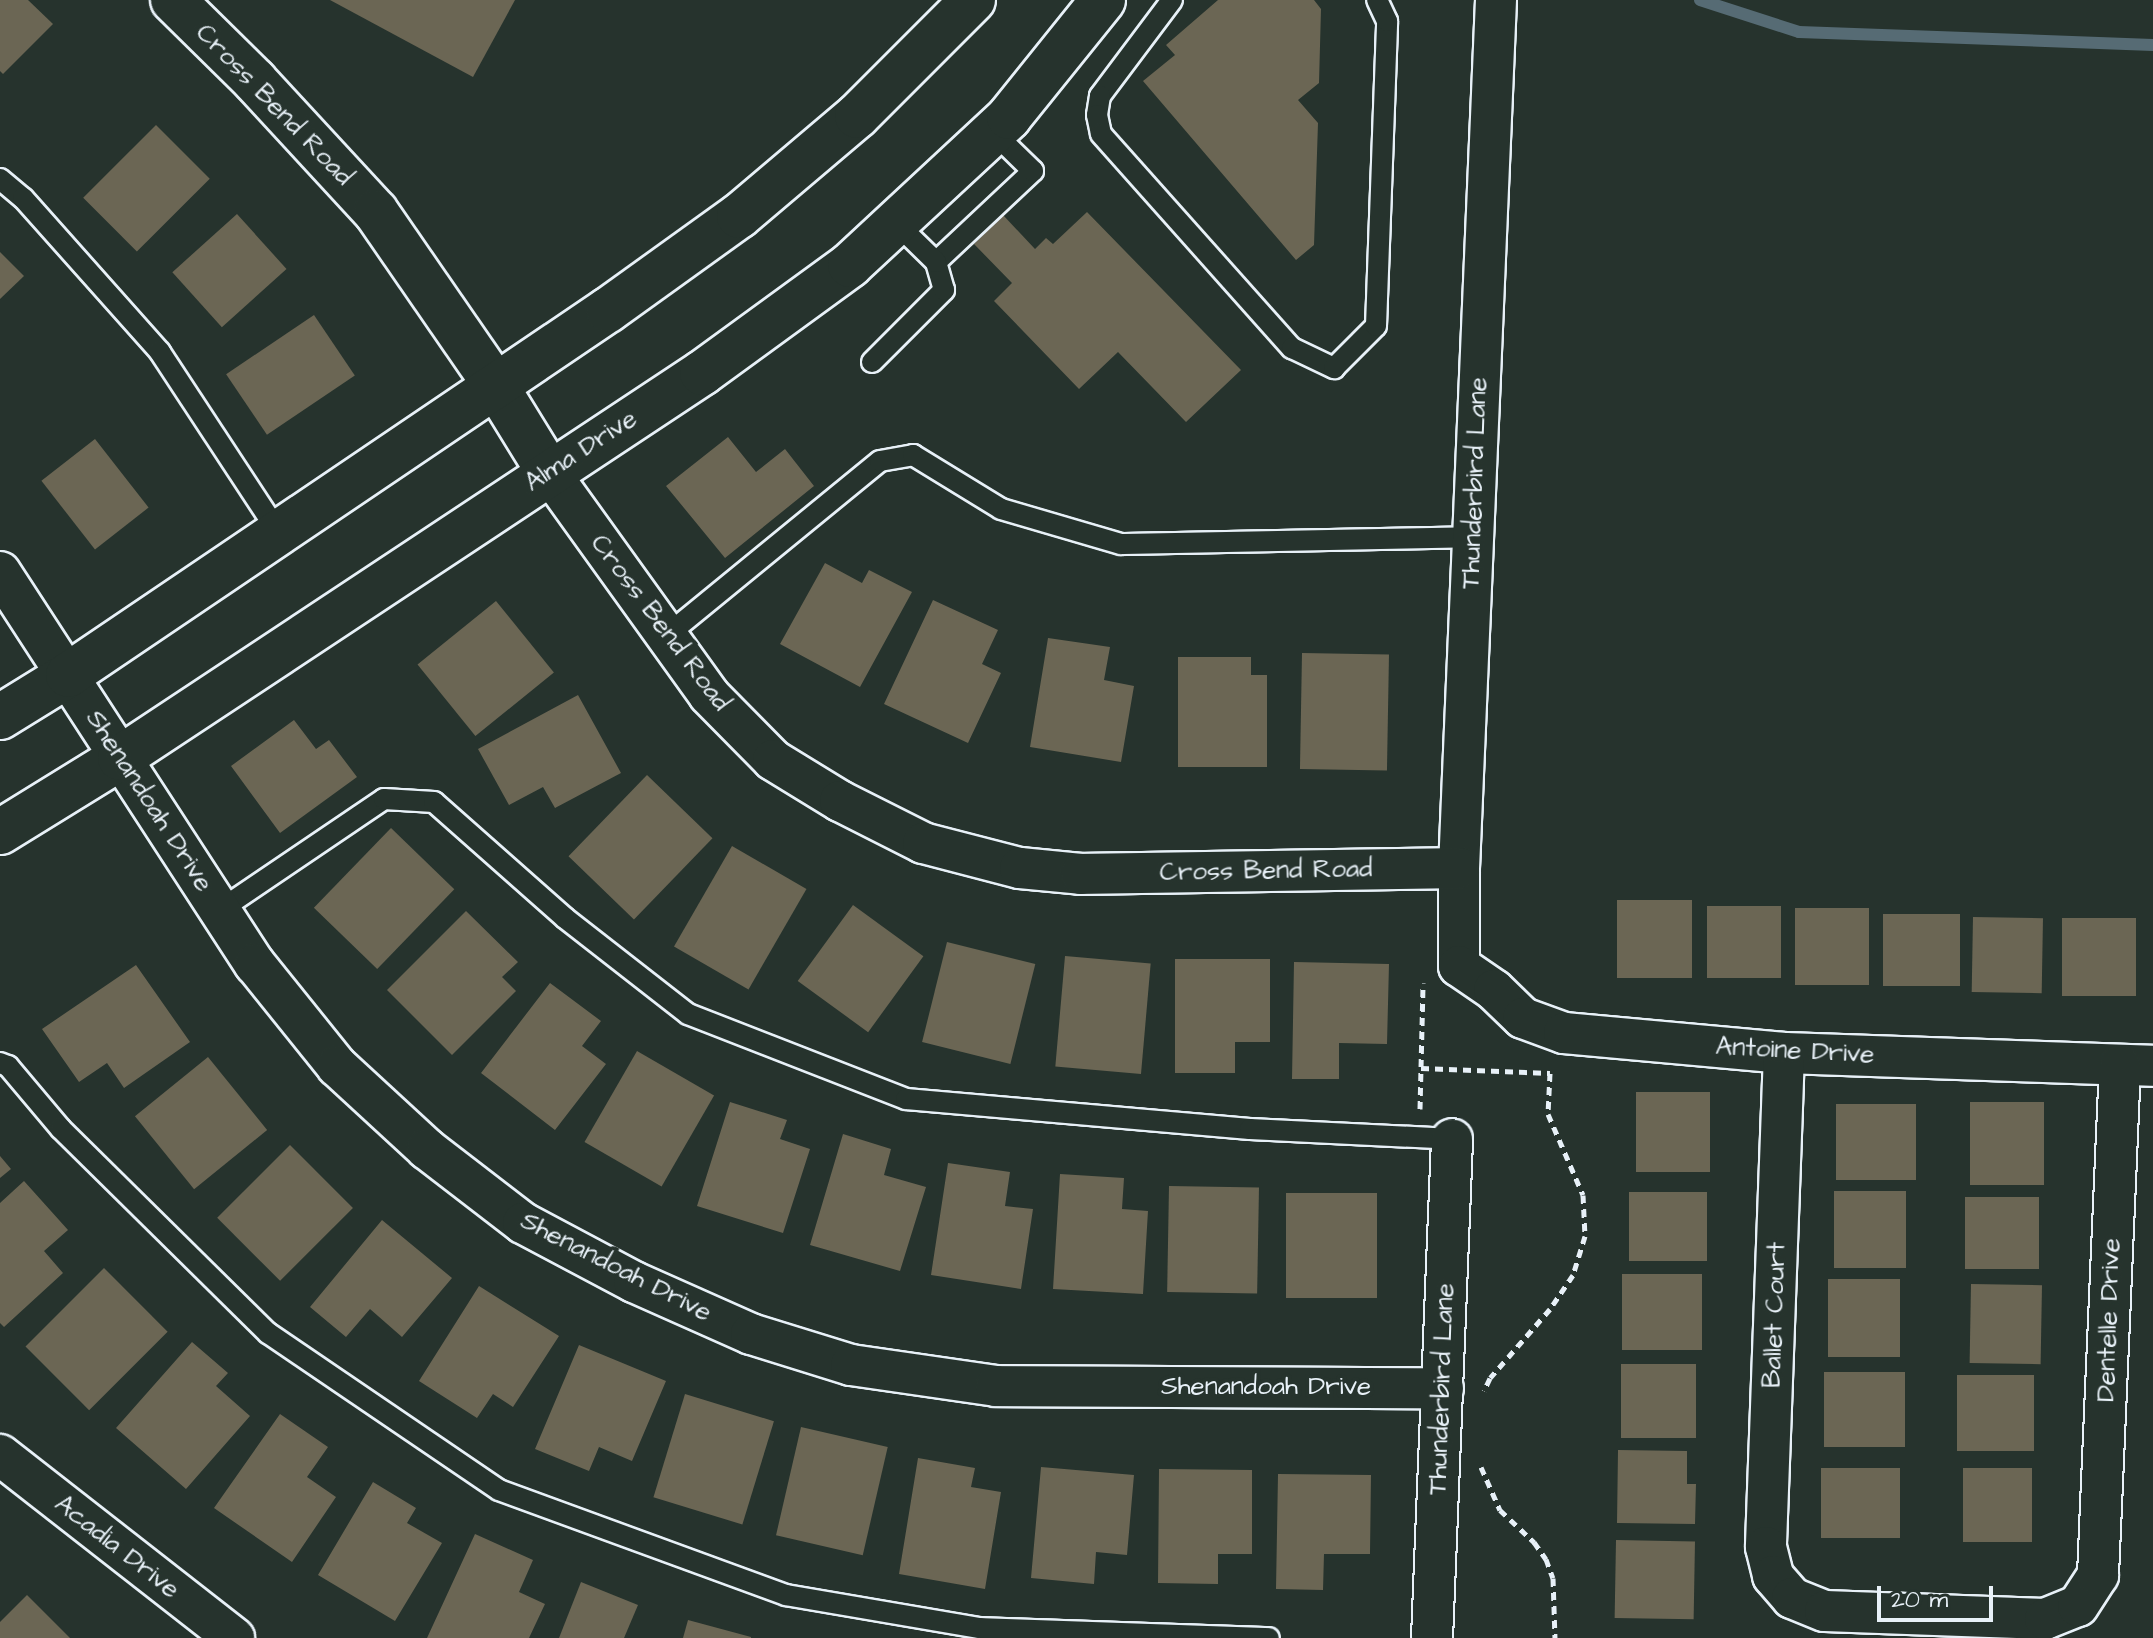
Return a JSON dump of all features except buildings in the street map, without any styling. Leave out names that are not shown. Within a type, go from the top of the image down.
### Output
[{"type":"main road","name":"Cross Bend Road","points":[[173,0],[255,81],[376,212],[496,386],[549,472]]},
{"type":"main road","points":[[0,717],[68,675],[496,386],[739,216],[857,116],[973,0]]},
{"type":"main road","name":"Alma Drive","points":[[0,832],[120,758],[702,373],[850,265],[993,132],[1103,0]]},
{"type":"street","name":"Thunderbird Lane","points":[[1441,971],[1459,868],[1496,0]]},
{"type":"street","name":"Cross Bend Road","points":[[549,472],[709,695],[773,760],[840,801],[923,843],[1020,868],[1081,874],[1459,868]]},
{"type":"street","name":"Shenandoah Drive","points":[[0,572],[255,964],[337,1066],[427,1149],[523,1223],[634,1282],[751,1334],[851,1365],[996,1386],[1461,1395]]},
{"type":"street","name":"Antoine Drive","points":[[1441,971],[1494,990],[1523,1018],[1564,1033],[1784,1053],[2137,1065]]},
{"type":"street","name":"Ballet Court","points":[[1784,1053],[1766,1547],[1773,1576],[1792,1598],[1825,1611],[2045,1619],[2078,1606],[2098,1575]]},
{"type":"street","name":"Dentelle Drive","points":[[2098,1575],[2137,1065]]},
{"type":"street","name":"Thunderbird Lane","points":[[1432,1638],[1461,1395],[1452,1139]]},
{"type":"street","name":"Acadia Drive","points":[[0,1455],[234,1638]]},
{"type":"lane","points":[[1172,0],[1100,96],[1097,115],[1101,134],[1292,348],[1334,368],[1376,326],[1387,21],[1377,0]]},
{"type":"lane","points":[[936,262],[1033,171],[993,132]]},
{"type":"lane","points":[[0,179],[23,198],[160,352],[279,533]]},
{"type":"lane","points":[[872,362],[944,290],[936,262],[896,223]]},
{"type":"lane","points":[[666,636],[880,461],[913,455],[1001,509],[1121,544],[1473,537]]},
{"type":"lane","points":[[220,910],[384,799],[434,802],[565,918],[688,1014],[906,1099],[1250,1129],[1452,1139]]},
{"type":"lane","points":[[0,1063],[8,1066],[61,1129],[268,1333],[499,1490],[786,1595],[980,1628],[1269,1638]]},
{"type":"path","points":[[1441,971],[1421,1068],[1420,1120],[1452,1139]]},
{"type":"path","points":[[1421,1068],[1550,1073],[1548,1114],[1583,1195],[1585,1236],[1573,1275],[1550,1309],[1490,1378],[1461,1395]]},
{"type":"path","points":[[1479,1461],[1487,1486],[1500,1510],[1534,1542],[1546,1559],[1553,1578],[1555,1638]]},
{"type":"waterway","points":[[1700,0],[1799,32],[2153,45]]}]
